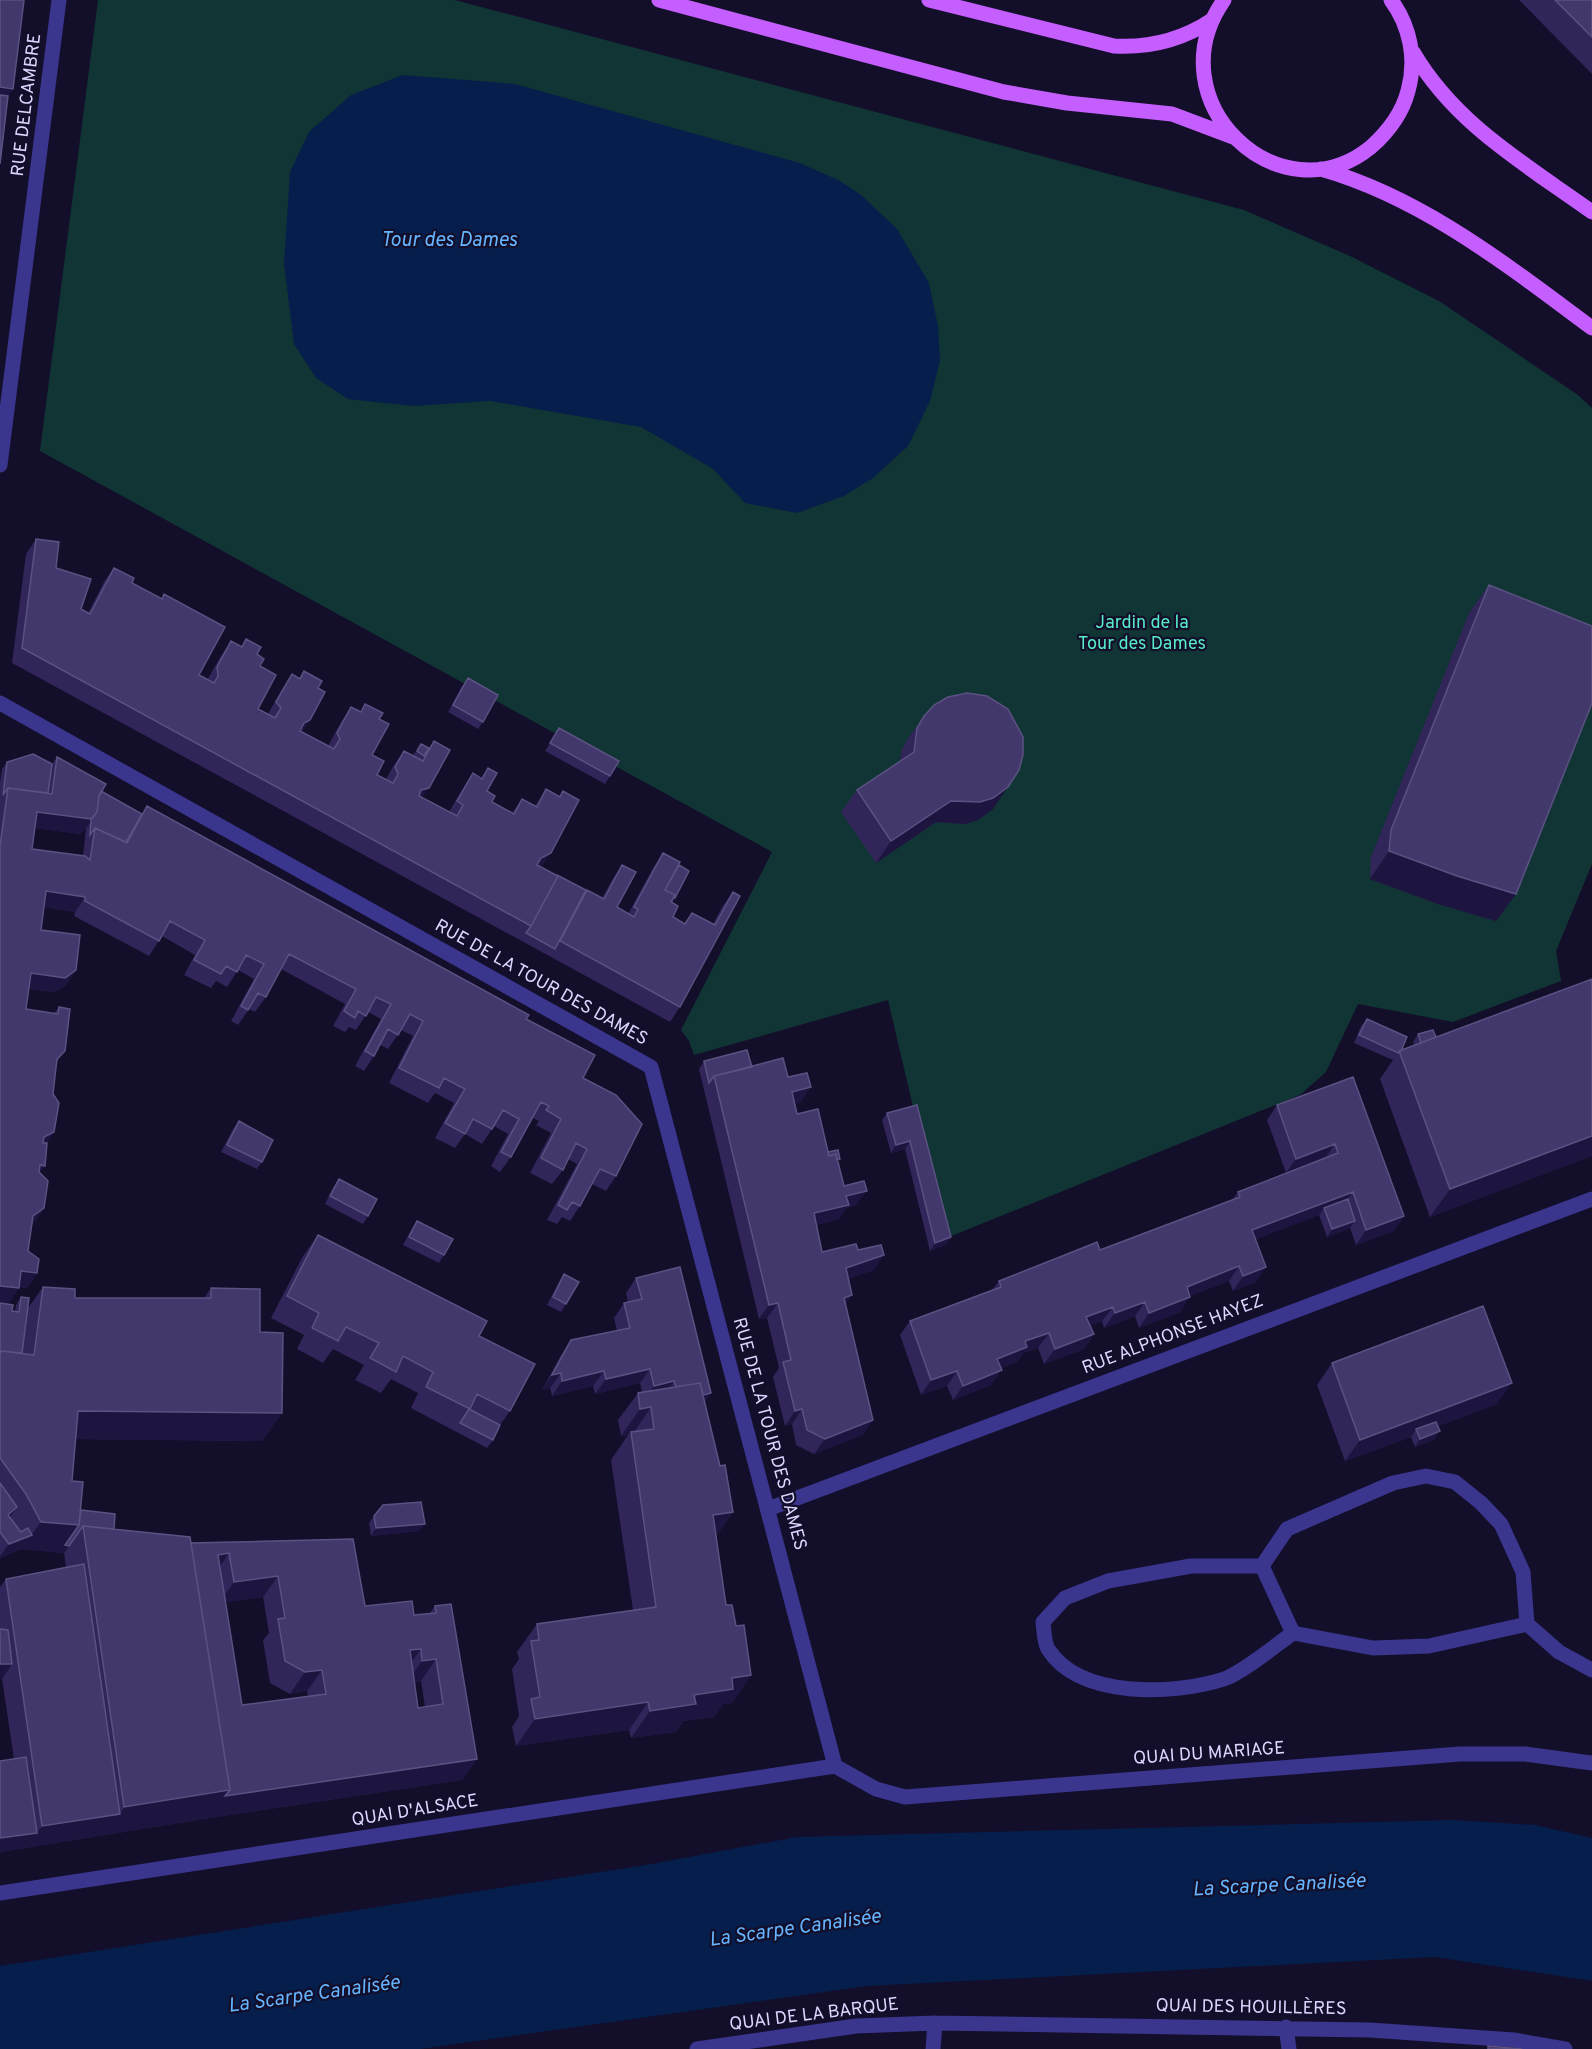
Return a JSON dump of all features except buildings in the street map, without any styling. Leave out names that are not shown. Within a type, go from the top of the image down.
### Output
[{"type":"main road","points":[[659,0],[1015,94],[1066,103],[1172,114],[1233,137]]},
{"type":"main road","points":[[929,0],[1114,46],[1135,47],[1158,44],[1180,37],[1212,20]]},
{"type":"main road","points":[[1391,0],[1402,18],[1411,48],[1437,88],[1458,112],[1592,212]]},
{"type":"main road","points":[[1223,1],[1212,20],[1204,51],[1204,82],[1214,112],[1233,137],[1245,147],[1272,162],[1318,168],[1375,186],[1426,212],[1592,328]]},
{"type":"main road","points":[[1318,168],[1335,165],[1366,151],[1391,128],[1400,114],[1411,82],[1411,48]]},
{"type":"street","name":"RUE DELCAMBRE","points":[[0,465],[59,0]]},
{"type":"street","name":"RUE DE LA TOUR DES DAMES","points":[[0,704],[651,1067],[835,1766]]},
{"type":"street","name":"RUE ALPHONSE HAYEZ","points":[[768,1509],[1592,1198]]},
{"type":"street","points":[[1262,1566],[1287,1529],[1393,1483],[1426,1476],[1455,1482],[1481,1503],[1501,1524],[1523,1572],[1527,1624],[1559,1652],[1592,1670]]},
{"type":"street","points":[[1262,1566],[1191,1566],[1108,1581],[1065,1598],[1043,1622],[1046,1647],[1063,1667],[1104,1686],[1167,1690],[1226,1678],[1293,1633],[1373,1648],[1429,1646],[1527,1624]]},
{"type":"street","points":[[1262,1566],[1293,1633]]},
{"type":"street","name":"QUAI DU MARIAGE","points":[[835,1766],[876,1789],[905,1797],[1460,1754],[1525,1754],[1592,1763]]},
{"type":"street","name":"QUAI D'ALSACE","points":[[0,1893],[835,1766]]},
{"type":"street","points":[[933,2049],[935,2023]]},
{"type":"street","name":"QUAI DES HOUILLÈRES","points":[[935,2023],[1286,2027],[1428,2032],[1514,2040],[1565,2049]]},
{"type":"street","name":"QUAI DE LA BARQUE","points":[[697,2049],[856,2026],[935,2023]]},
{"type":"street","points":[[1286,2027],[1289,2049]]},
{"type":"green space","name":"Jardin de la Tour des Dames","points":[[98,0],[455,0],[1244,210],[1350,256],[1439,301],[1578,395],[1592,408],[1592,864],[1556,951],[1561,981],[1453,1022],[1358,1004],[1326,1072],[1300,1095],[944,1239],[888,1000],[694,1055],[689,1041],[681,1030],[772,852],[40,451]]},
{"type":"water","name":"Tour des Dames","points":[[403,75],[515,84],[800,163],[838,180],[860,194],[897,229],[929,283],[938,326],[940,360],[930,401],[908,446],[873,478],[844,496],[797,513],[745,503],[713,469],[641,427],[490,401],[413,406],[348,399],[316,378],[294,344],[284,264],[290,172],[309,132],[351,95]]},
{"type":"water","name":"La Scarpe Canalisée","points":[[1453,1820],[1535,1825],[1592,1838],[1592,1981],[1435,1957],[867,1986],[420,2049],[0,2049],[0,1966],[646,1865],[797,1837]]}]
